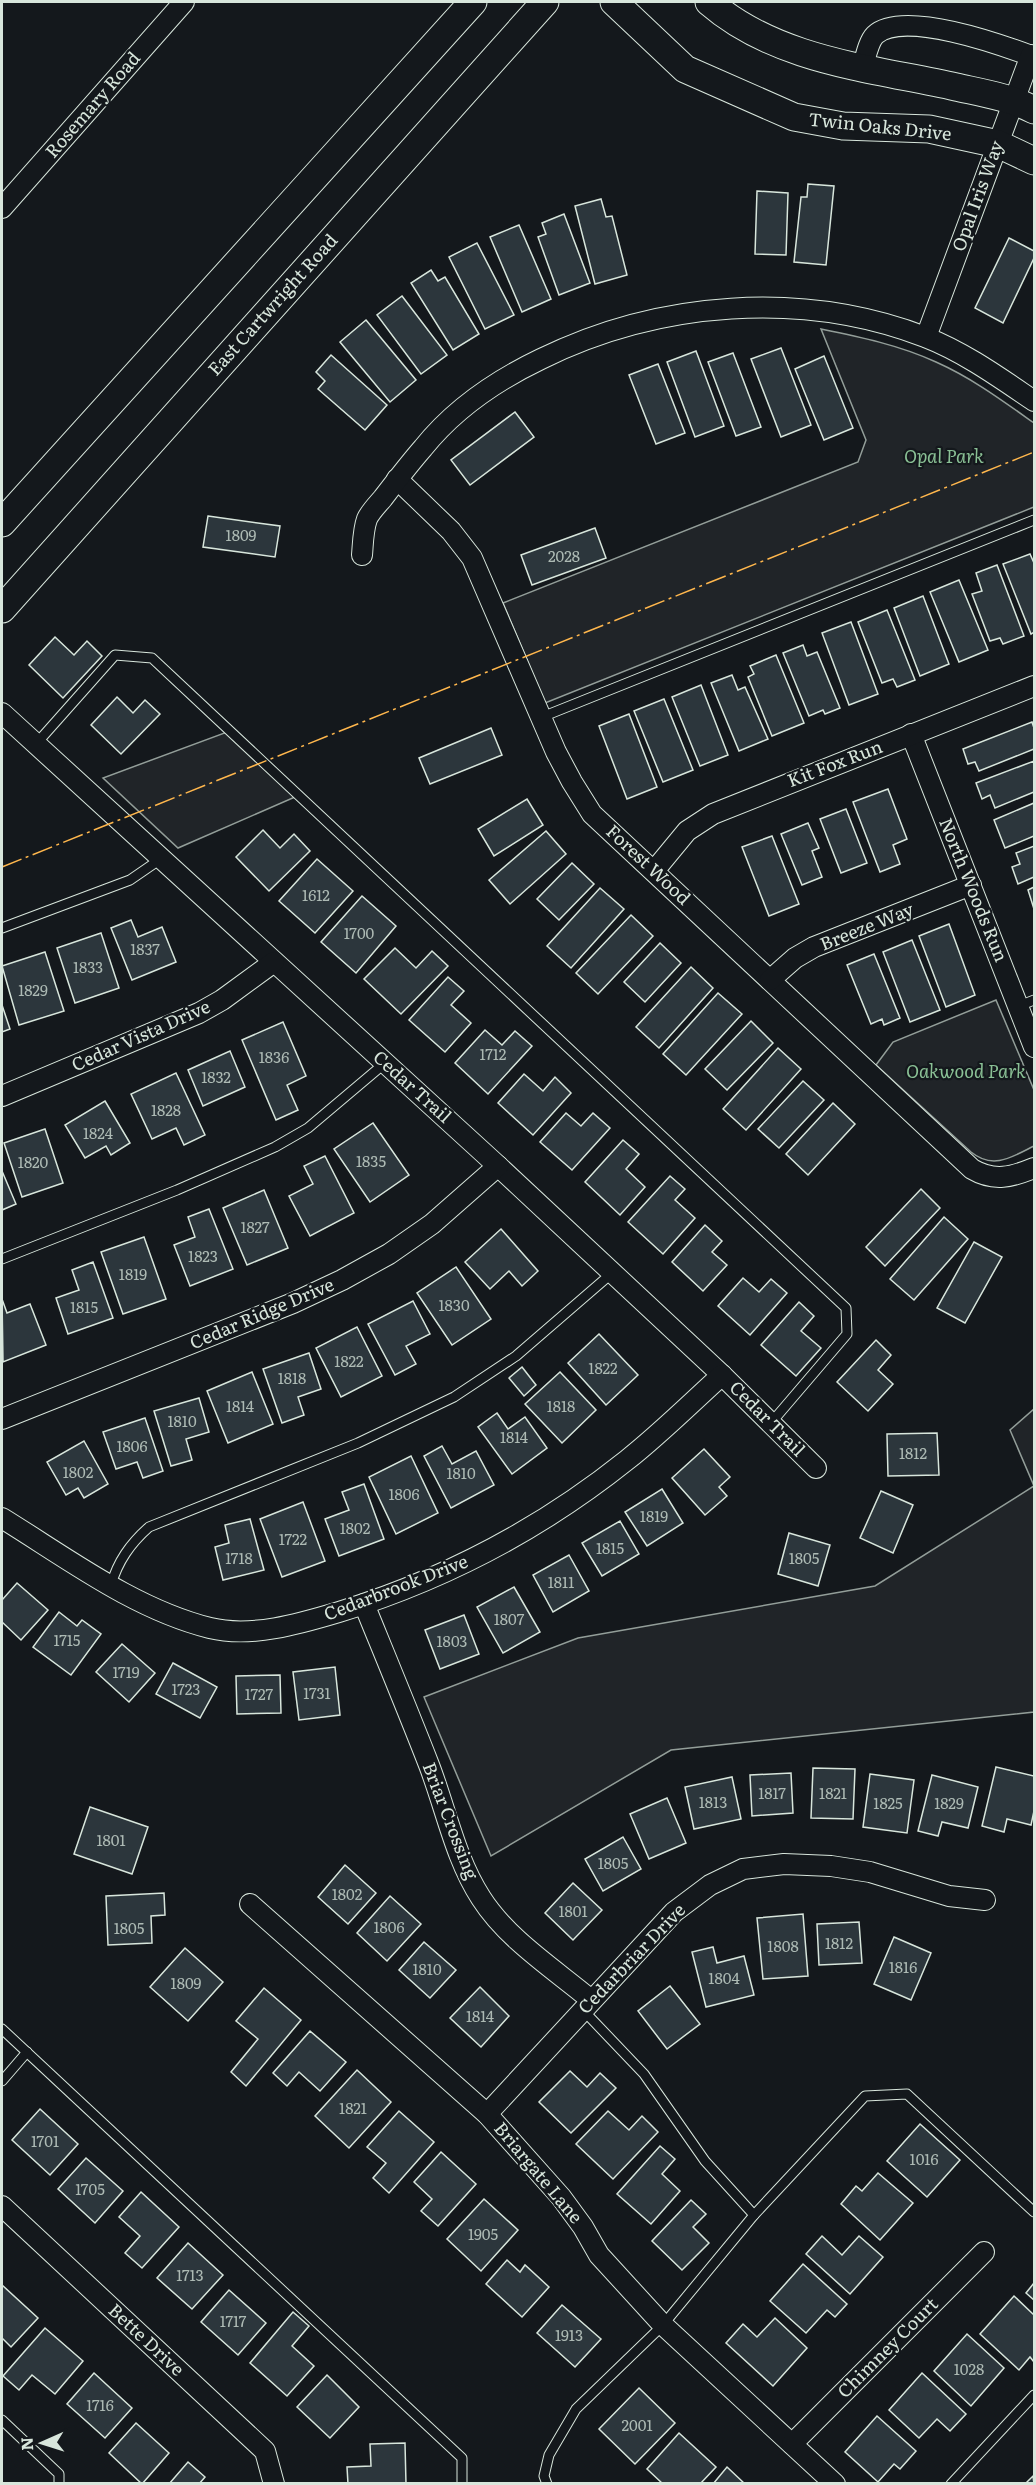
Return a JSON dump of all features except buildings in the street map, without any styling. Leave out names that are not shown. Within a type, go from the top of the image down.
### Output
[{"type":"main road","points":[[2,523],[473,2]]},
{"type":"main road","name":"East Cartwright Road","points":[[2,609],[545,2]]},
{"type":"main road","name":"Twin Oaks Drive","points":[[614,2],[686,69],[794,117],[843,126],[929,129],[998,144],[1035,161]]},
{"type":"main road","points":[[709,2],[728,19],[784,47],[862,69],[917,78],[1024,105]]},
{"type":"street","name":"Rosemary Road","points":[[2,208],[184,2]]},
{"type":"street","points":[[862,69],[873,36],[886,28],[909,26],[950,30],[1033,56]]},
{"type":"street","name":"Opal Iris Way","points":[[926,337],[998,144],[1024,105],[1033,56]]},
{"type":"street","points":[[362,555],[367,518],[436,431],[466,403],[513,373],[567,346],[610,330],[663,316],[727,309],[808,310],[862,318],[926,337],[975,362],[1035,401]]},
{"type":"street","name":"Forest Wood","points":[[397,479],[451,531],[472,558],[572,782],[592,814],[972,1169],[993,1178],[1018,1175],[1035,1168]]},
{"type":"street","name":"Kit Fox Run","points":[[654,871],[687,831],[713,814],[1035,686]]},
{"type":"street","name":"Cedar Trail","points":[[2,712],[498,1166],[722,1375],[816,1468]]},
{"type":"street","name":"North Woods Run","points":[[911,734],[971,885],[1027,1003],[1035,1047]]},
{"type":"street","name":"Breeze Way","points":[[770,980],[795,958],[814,947],[971,885]]},
{"type":"street","name":"Cedar Vista Drive","points":[[2,1096],[199,1012],[222,1000],[274,962]]},
{"type":"street","name":"Cedar Ridge Drive","points":[[2,1419],[293,1304],[342,1280],[389,1254],[432,1224],[498,1166]]},
{"type":"street","name":"Cedarbrook Drive","points":[[2,1518],[111,1585],[172,1617],[212,1629],[269,1629],[307,1622],[364,1604],[474,1557],[551,1515],[628,1460],[722,1375]]},
{"type":"street","name":"Briar Crossing","points":[[364,1604],[430,1767],[452,1833],[481,1898],[513,1935],[587,2004]]},
{"type":"street","name":"Cedarbriar Drive","points":[[487,2114],[674,1912],[710,1885],[743,1869],[784,1864],[831,1866],[870,1872],[949,1896],[985,1900]]},
{"type":"street","name":"Briargate Lane","points":[[250,1904],[487,2114],[561,2197],[583,2227],[599,2255],[663,2325],[835,2484]]},
{"type":"street","name":"Bette Drive","points":[[2,2205],[265,2451],[274,2484]]},
{"type":"street","name":"Chimney Court","points":[[792,2444],[984,2252]]},
{"type":"lane","points":[[542,717],[1035,519]]},
{"type":"lane","points":[[36,744],[115,656],[152,658],[846,1308],[848,1335],[771,1423]]},
{"type":"lane","points":[[2,928],[130,880],[162,858]]},
{"type":"lane","points":[[2,1259],[177,1190],[275,1147],[308,1128],[385,1063]]},
{"type":"lane","points":[[111,1585],[115,1570],[132,1542],[149,1527],[358,1443],[454,1397],[516,1356],[612,1273]]},
{"type":"lane","points":[[587,2004],[644,2074],[705,2161],[754,2215]]},
{"type":"lane","points":[[2,2029],[462,2458],[462,2484]]},
{"type":"lane","points":[[2,2081],[27,2052]]},
{"type":"lane","points":[[547,2484],[544,2476],[549,2456],[576,2409],[663,2325],[754,2215],[865,2096],[908,2094],[1035,2212]]},
{"type":"lane","points":[[951,2484],[1035,2395]]},
{"type":"lane","points":[[2,2420],[59,2474],[59,2484]]},
{"type":"green space","name":"Opal Park","points":[[821,329],[894,346],[936,362],[975,383],[1034,423],[1034,507],[545,703],[503,603],[858,462],[866,440]]},
{"type":"green space","points":[[227,732],[295,797],[178,848],[103,778]]},
{"type":"green space","name":"Oakwood Park","points":[[996,1000],[1034,1090],[1034,1146],[995,1161],[979,1157],[971,1152],[876,1065],[893,1042]]},
{"type":"green space","points":[[1034,1409],[1034,1486],[1010,1430]]},
{"type":"green space","points":[[1034,1486],[1034,1712],[671,1750],[491,1856],[424,1697],[578,1638],[875,1586]]},
{"type":"power","points":[[2,867],[1034,452]]}]
